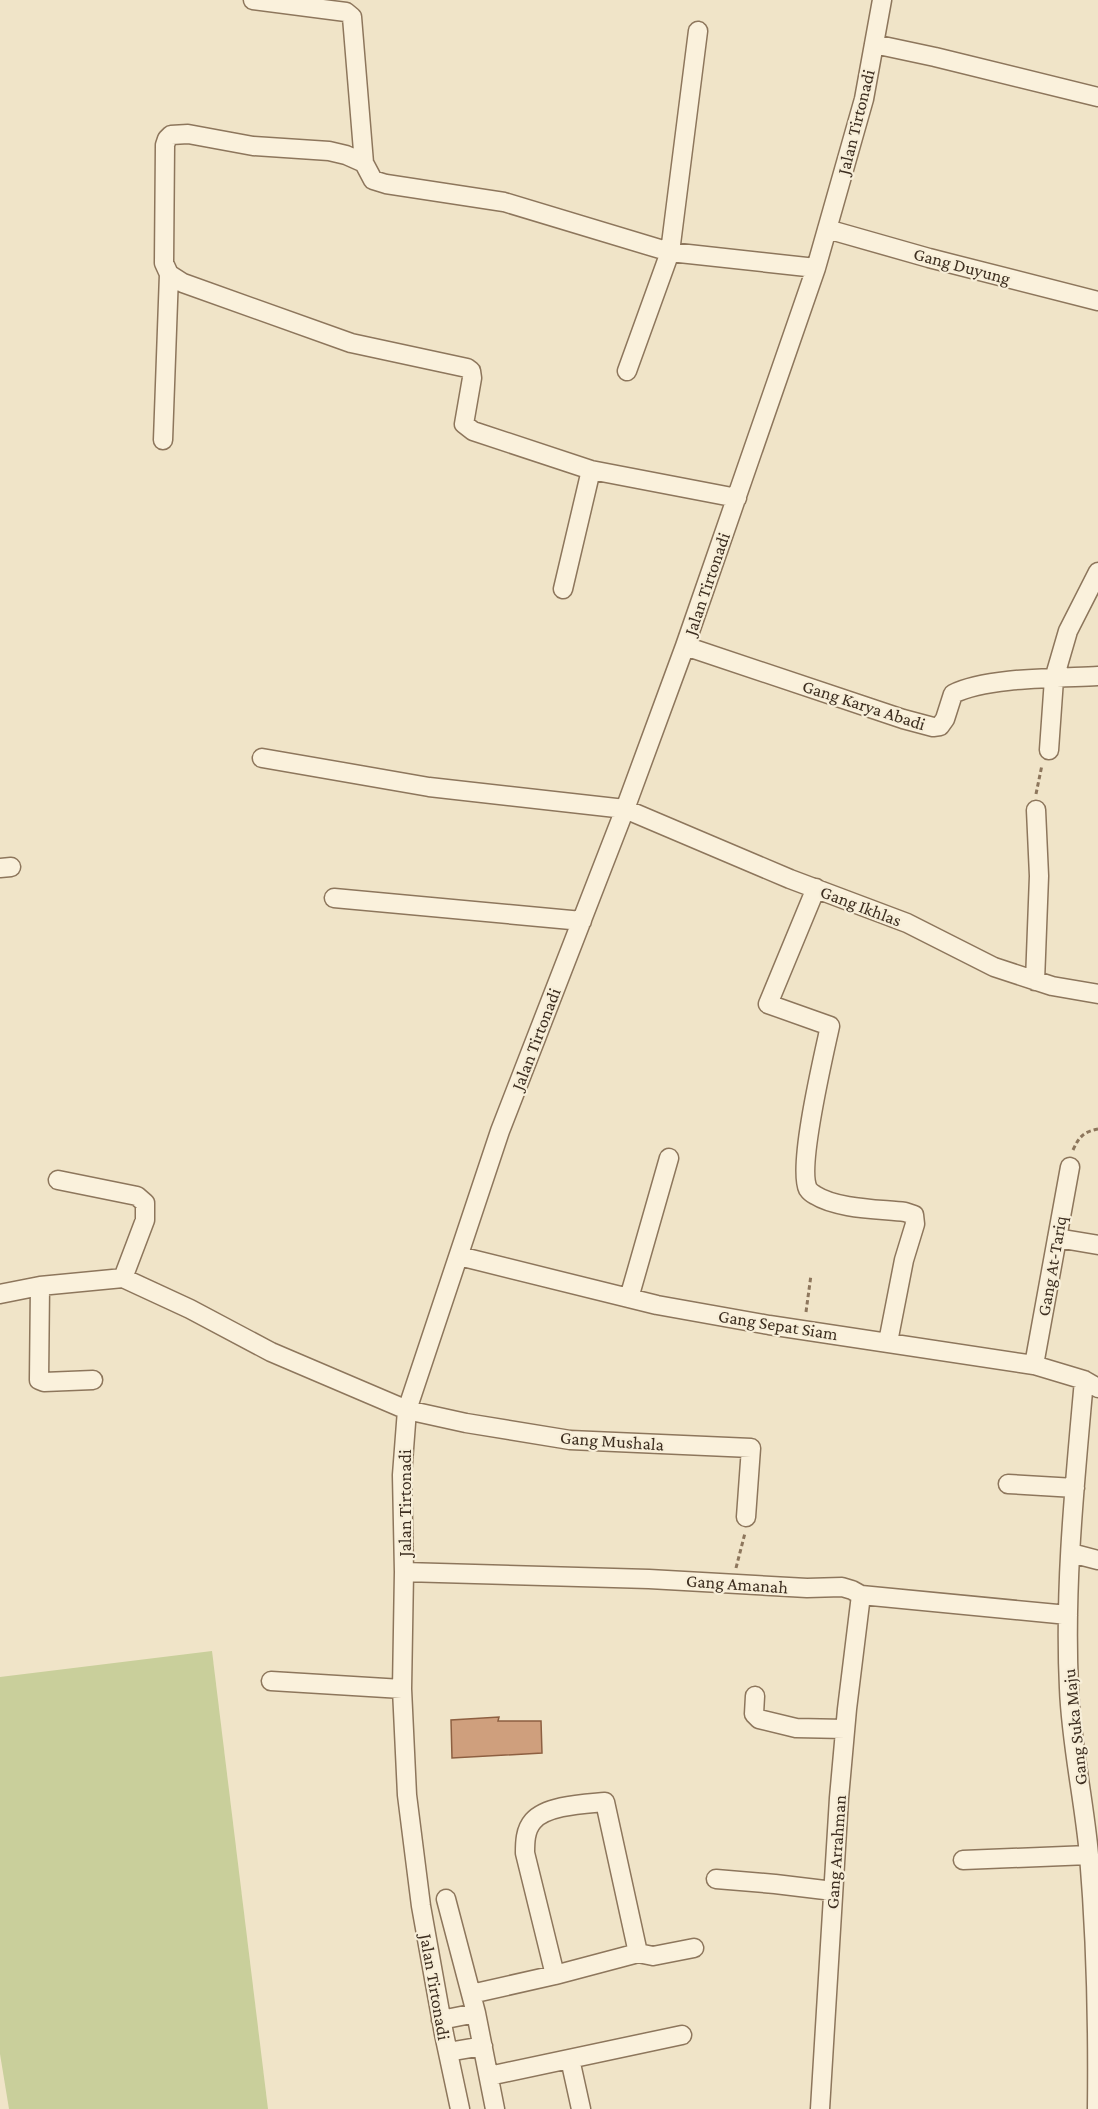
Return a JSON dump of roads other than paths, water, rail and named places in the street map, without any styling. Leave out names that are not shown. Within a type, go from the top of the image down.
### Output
[{"type":"street","points":[[254,0],[346,12],[352,17],[364,163],[373,180],[504,202],[670,252],[816,268]]},
{"type":"street","name":"Jalan Tirtonadi","points":[[460,2109],[447,2052],[421,1906],[407,1795],[402,1689],[404,1572],[402,1475],[407,1410],[500,1131],[686,646],[816,268],[864,99],[882,0]]},
{"type":"street","points":[[627,371],[670,252],[698,31]]},
{"type":"street","points":[[874,44],[1098,97]]},
{"type":"street","points":[[163,440],[169,274],[164,263],[165,145],[167,139],[171,135],[188,134],[253,146],[329,151],[364,163]]},
{"type":"street","name":"Gang Duyung","points":[[827,229],[928,258],[1098,301]]},
{"type":"street","points":[[169,274],[183,283],[351,343],[467,368],[471,371],[472,378],[464,424],[468,428],[591,470],[737,498]]},
{"type":"street","points":[[563,589],[591,470]]},
{"type":"street","points":[[1050,750],[1054,679],[1068,631],[1098,572]]},
{"type":"street","name":"Gang Karya Abadi","points":[[686,646],[892,716],[933,727],[940,726],[945,719],[953,694],[964,689],[1025,680],[1098,676]]},
{"type":"street","name":"Gang Ikhlas","points":[[262,758],[429,787],[625,809],[907,923],[993,967],[1052,986],[1098,994]]},
{"type":"street","points":[[1035,981],[1039,876],[1036,810]]},
{"type":"street","points":[[816,888],[768,1004],[830,1026],[818,1075],[808,1144],[806,1174],[808,1189],[815,1195],[846,1205],[914,1215],[915,1224],[904,1260],[888,1342]]},
{"type":"street","points":[[334,898],[582,921]]},
{"type":"street","points":[[629,1298],[669,1158]]},
{"type":"street","name":"Gang At-Tariq","points":[[1034,1365],[1070,1167]]},
{"type":"street","points":[[58,1180],[137,1196],[145,1203],[145,1220],[123,1278]]},
{"type":"street","points":[[1057,1238],[1098,1245]]},
{"type":"street","name":"Gang Sepat Siam","points":[[459,1256],[657,1305],[1034,1365],[1091,1384]]},
{"type":"street","points":[[0,1294],[40,1286],[123,1278],[190,1309],[271,1352],[407,1410]]},
{"type":"street","points":[[40,1286],[39,1380],[44,1382],[93,1380]]},
{"type":"street","name":"Gang Suka Maju","points":[[1091,1384],[1075,1488],[1068,1615],[1070,1712],[1089,1855],[1095,1976],[1097,2109]]},
{"type":"street","name":"Gang Mushala","points":[[407,1410],[466,1423],[570,1440],[751,1448],[746,1517]]},
{"type":"street","points":[[1008,1484],[1075,1488]]},
{"type":"street","points":[[1071,1553],[1098,1560]]},
{"type":"street","name":"Gang Amanah","points":[[404,1572],[649,1579],[807,1588],[842,1587],[861,1595],[1068,1615]]},
{"type":"street","name":"Gang Arrahman","points":[[820,2109],[845,1729],[861,1595]]},
{"type":"street","points":[[271,1681],[402,1689]]},
{"type":"street","points":[[754,1696],[754,1714],[759,1719],[796,1728],[845,1729]]},
{"type":"street","points":[[555,1975],[525,1853],[525,1838],[533,1821],[547,1812],[569,1806],[605,1802],[638,1953]]},
{"type":"street","points":[[963,1860],[1089,1855]]},
{"type":"street","points":[[716,1879],[833,1891]]},
{"type":"street","points":[[446,1899],[476,2013],[495,2109]]},
{"type":"street","points":[[471,1994],[638,1953],[652,1956],[694,1948]]},
{"type":"street","points":[[441,2020],[476,2013]]},
{"type":"street","points":[[489,2076],[682,2035]]},
{"type":"street","points":[[447,2052],[483,2046]]},
{"type":"street","points":[[570,2059],[581,2109]]}]
